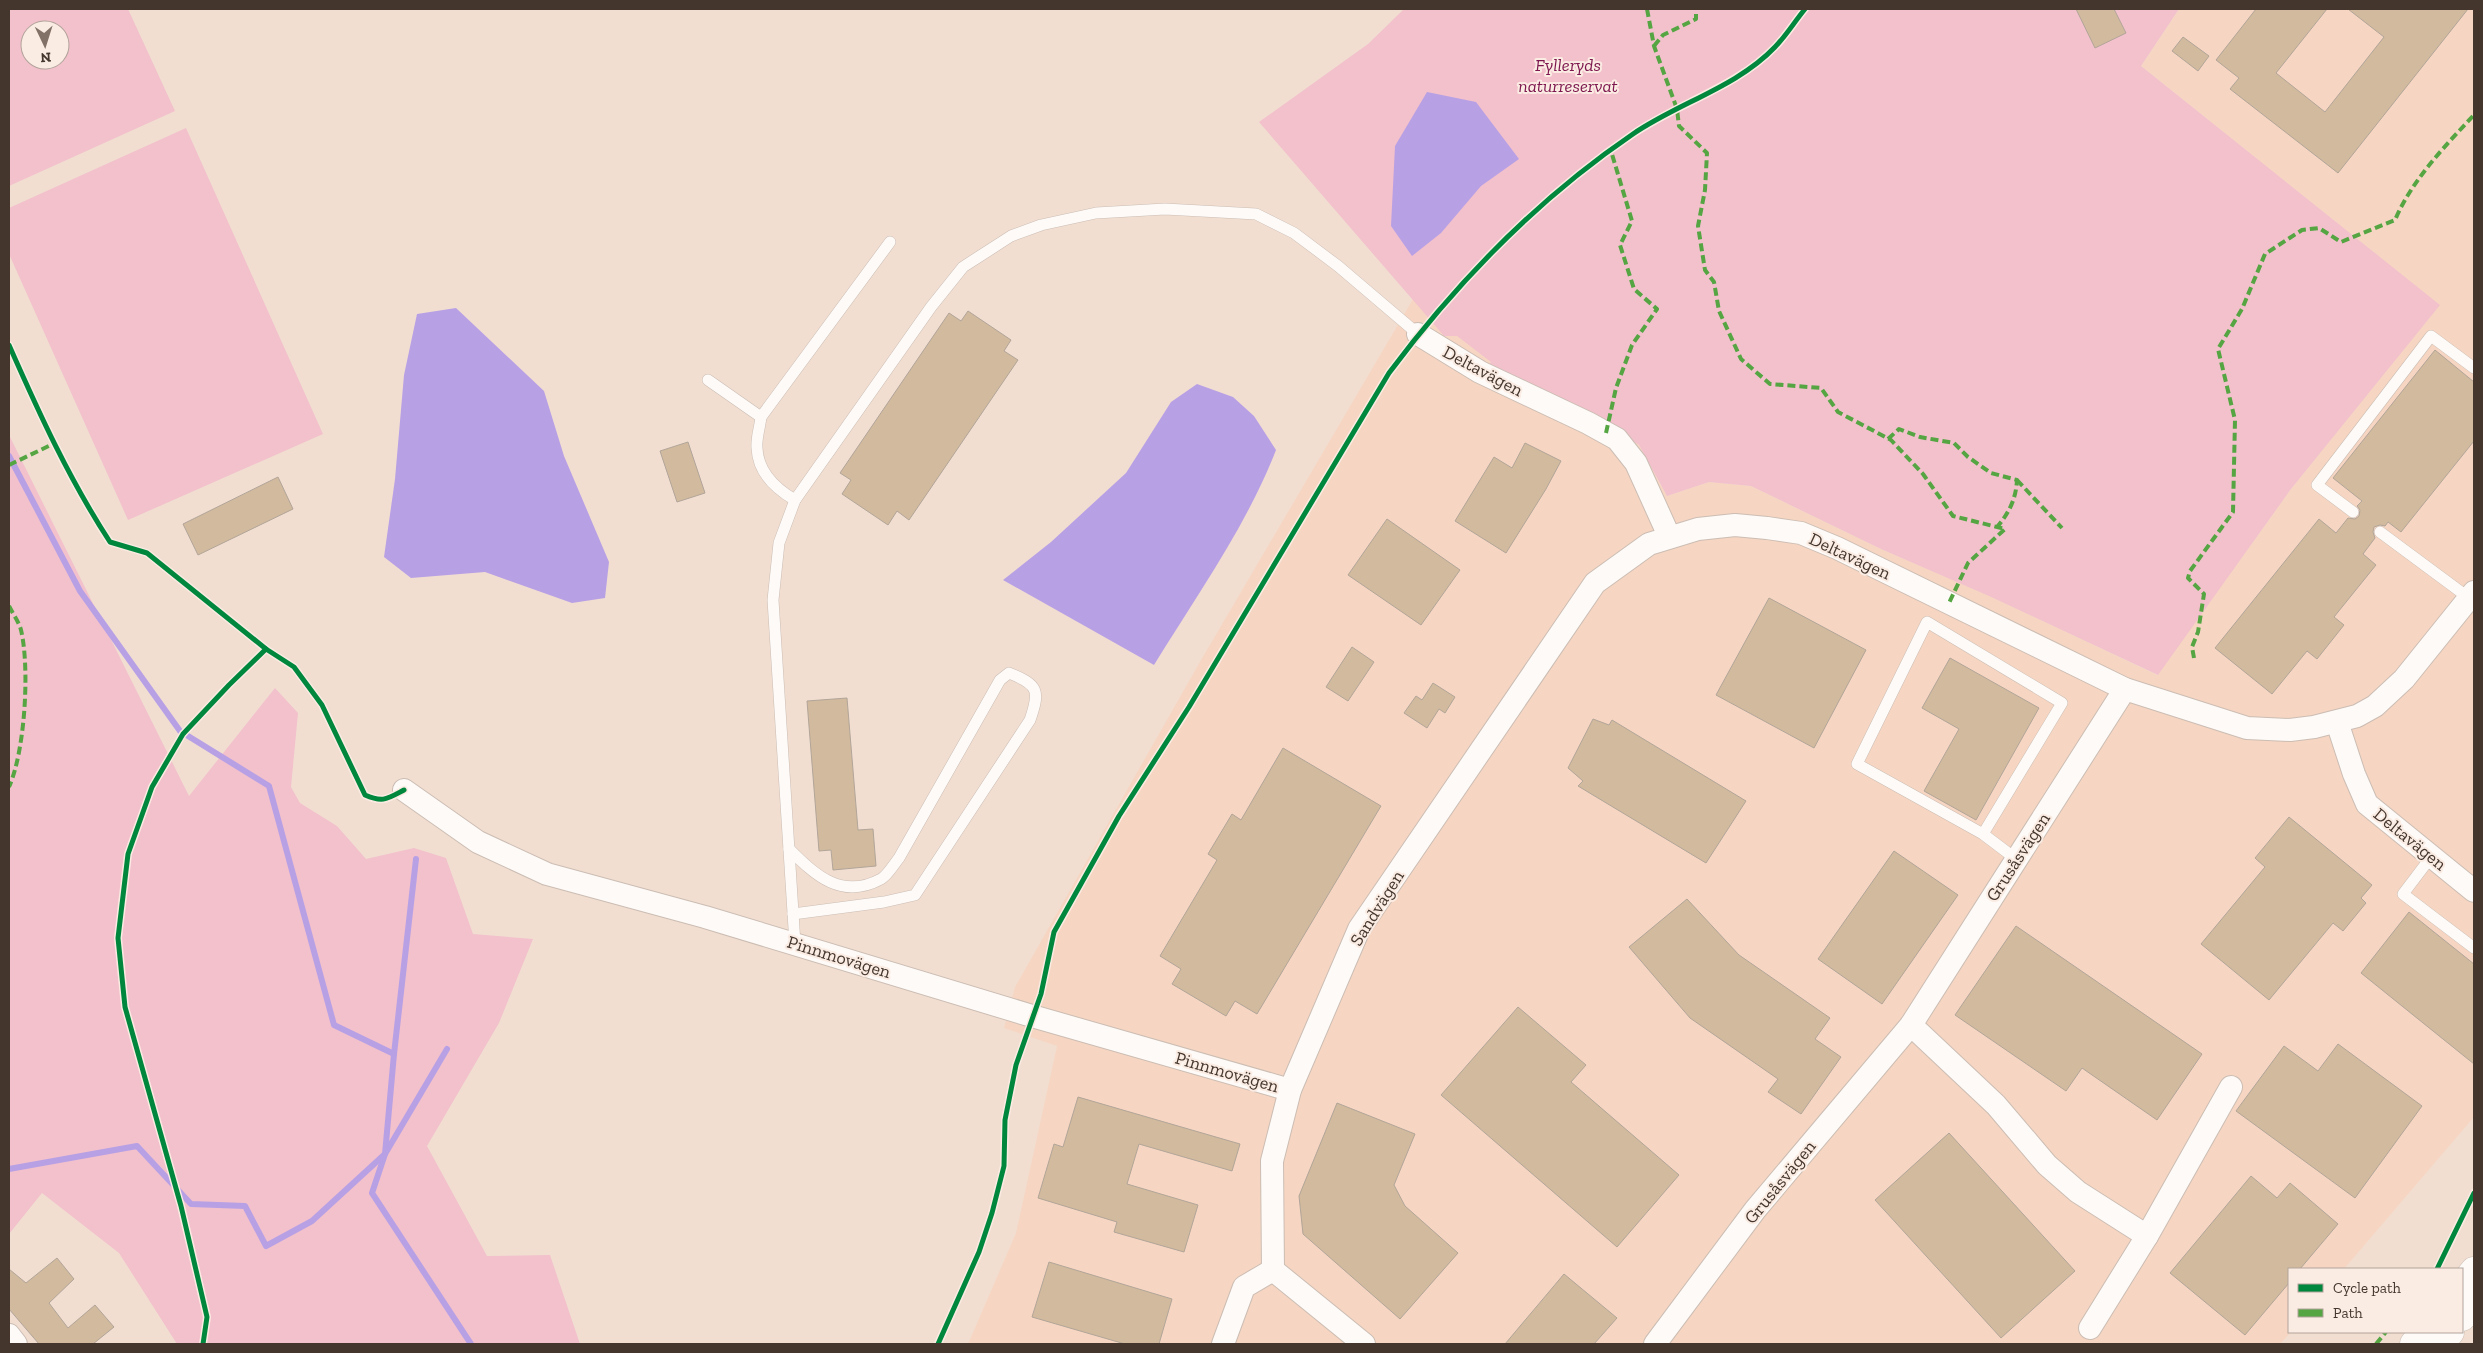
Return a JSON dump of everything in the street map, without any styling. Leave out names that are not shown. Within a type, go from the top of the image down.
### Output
[{"type":"main road","points":[[2463,1285],[2474,1270]]},
{"type":"main road","points":[[2463,1316],[2474,1302]]},
{"type":"main road","points":[[2414,1344],[2423,1333]]},
{"type":"main road","points":[[2440,1344],[2449,1333]]},
{"type":"street","name":"Deltavägen","points":[[1418,334],[1480,372],[1588,423],[1617,440],[1636,463],[1668,536],[1698,529],[1735,525],[1801,533],[1837,548],[2126,690],[2247,728],[2290,730],[2337,722],[2357,716],[2375,706],[2404,679],[2472,595]]},
{"type":"street","name":"Sandvägen","points":[[1273,1270],[1272,1161],[1290,1090],[1359,929],[1595,583],[1649,544],[1668,536]]},
{"type":"street","name":"Grusåsvägen","points":[[1655,1344],[1755,1210],[1911,1025],[2126,690]]},
{"type":"street","name":"Deltavägen","points":[[2337,722],[2359,787],[2367,804],[2474,891]]},
{"type":"street","name":"Pinnmovägen","points":[[404,790],[478,842],[547,874],[795,944],[1032,1016],[1290,1090]]},
{"type":"street","points":[[1911,1025],[1996,1105],[2047,1164],[2078,1192],[2147,1236]]},
{"type":"street","points":[[2090,1328],[2147,1236],[2231,1087]]},
{"type":"street","points":[[1223,1344],[1244,1287],[1273,1270],[1364,1344]]},
{"type":"street","points":[[9,1335],[16,1344]]},
{"type":"lane","points":[[795,944],[773,600],[779,543],[795,500],[931,307],[963,266],[1012,236],[1041,225],[1096,213],[1165,209],[1256,214],[1294,233],[1338,266],[1418,334]]},
{"type":"lane","points":[[795,500],[776,489],[765,475],[757,449],[761,417],[890,242]]},
{"type":"lane","points":[[2353,512],[2317,484],[2431,336],[2474,368]]},
{"type":"lane","points":[[708,380],[761,417]]},
{"type":"lane","points":[[2380,532],[2472,595]]},
{"type":"lane","points":[[1983,834],[2062,703],[1927,622],[1857,764],[1983,834],[2016,859]]},
{"type":"lane","points":[[789,849],[814,874],[833,885],[859,886],[883,878],[899,858],[1000,680],[1009,674],[1025,680],[1033,688],[1038,699],[1030,720],[915,895],[884,902],[793,914]]},
{"type":"lane","points":[[2431,857],[2403,894],[2474,948]]},
{"type":"shaded area","points":[[2179,9],[2474,9],[2474,1117],[2345,1268],[2288,1268],[2288,1333],[2290,1333],[2280,1344],[968,1344],[1016,1233],[1057,1046],[1004,1028],[1015,987],[1201,660],[1413,299],[1457,336],[1639,445],[1667,496],[1709,482],[1751,486],[1881,549],[1988,595],[2157,675],[2291,489],[2439,305],[2141,66]]},
{"type":"shaded area","points":[[1427,92],[1476,102],[1519,159],[1481,186],[1441,233],[1412,256],[1391,226],[1395,146]]},
{"type":"shaded area","points":[[456,308],[544,391],[564,456],[609,562],[605,598],[572,603],[485,572],[411,578],[384,557],[395,479],[404,375],[417,314]]},
{"type":"shaded area","points":[[1197,384],[1233,397],[1254,416],[1276,450],[1236,533],[1154,665],[1003,580],[1051,542],[1126,473],[1171,402]]},
{"type":"green space","points":[[9,9],[128,9],[175,111],[9,186]]},
{"type":"green space","name":"Fylleryds naturreservat","points":[[1404,9],[2179,9],[2141,66],[2440,305],[2291,489],[2158,675],[1989,596],[1881,549],[1751,486],[1709,482],[1667,496],[1639,445],[1596,417],[1488,366],[1491,362],[1457,336],[1444,336],[1259,122],[1368,44]]},
{"type":"green space","points":[[186,128],[323,434],[128,520],[9,254],[9,208]]},
{"type":"green space","points":[[9,435],[189,796],[275,688],[298,713],[291,787],[300,803],[337,826],[366,859],[414,848],[446,858],[473,934],[533,939],[499,1023],[427,1146],[487,1256],[550,1255],[580,1344],[177,1344],[119,1253],[42,1193],[9,1234]]},
{"type":"building","points":[[2076,9],[2114,9],[2126,33],[2095,48]]},
{"type":"building","points":[[2256,9],[2327,9],[2276,73],[2325,112],[2384,37],[2348,9],[2468,9],[2338,173],[2230,89],[2239,78],[2216,60]]},
{"type":"building","points":[[2183,37],[2209,56],[2198,71],[2172,51]]},
{"type":"building","points":[[968,311],[1011,340],[1004,351],[1018,360],[909,520],[897,511],[888,525],[842,494],[851,480],[840,473],[949,313],[961,321]]},
{"type":"building","points":[[2435,350],[2474,382],[2474,441],[2401,532],[2388,522],[2385,526],[2374,527],[2375,538],[2363,554],[2376,565],[2334,617],[2344,625],[2317,659],[2307,651],[2272,694],[2215,648],[2319,519],[2336,533],[2348,518],[2355,519],[2359,516],[2360,510],[2357,506],[2362,501],[2333,478]]},
{"type":"building","points":[[688,442],[705,493],[677,502],[660,451]]},
{"type":"building","points":[[1525,443],[1561,461],[1506,553],[1455,521],[1494,457],[1512,468]]},
{"type":"building","points":[[278,477],[293,509],[198,555],[183,524]]},
{"type":"building","points":[[1387,519],[1460,570],[1421,625],[1348,575]]},
{"type":"building","points":[[1769,598],[1866,650],[1814,748],[1716,695]]},
{"type":"building","points":[[1352,647],[1374,662],[1348,701],[1326,687]]},
{"type":"building","points":[[1950,658],[2039,708],[1976,820],[1924,791],[1959,729],[1922,708]]},
{"type":"building","points":[[1433,683],[1455,697],[1445,713],[1439,709],[1427,728],[1404,713],[1416,696],[1422,700]]},
{"type":"building","points":[[847,698],[858,830],[873,829],[876,866],[833,870],[831,850],[819,851],[807,701]]},
{"type":"building","points":[[1593,719],[1609,725],[1612,720],[1746,801],[1706,863],[1578,786],[1583,781],[1568,768]]},
{"type":"building","points":[[1283,748],[1381,806],[1257,1014],[1235,1001],[1226,1016],[1172,984],[1181,969],[1160,956],[1217,860],[1208,854],[1232,814],[1241,820]]},
{"type":"building","points":[[2289,817],[2372,885],[2361,898],[2366,903],[2343,931],[2333,923],[2269,1000],[2201,944],[2265,867],[2255,858]]},
{"type":"building","points":[[1894,851],[1958,895],[1882,1004],[1818,959]]},
{"type":"building","points":[[1687,899],[1739,955],[1830,1018],[1815,1039],[1841,1057],[1801,1114],[1768,1092],[1778,1079],[1690,1018],[1629,947]]},
{"type":"building","points":[[2409,912],[2474,964],[2474,1064],[2361,973]]},
{"type":"building","points":[[2016,926],[2202,1054],[2157,1120],[2082,1068],[2066,1091],[1955,1015]]},
{"type":"building","points":[[1518,1007],[1586,1065],[1571,1082],[1679,1175],[1617,1247],[1441,1095]]},
{"type":"building","points":[[2338,1044],[2422,1106],[2355,1198],[2236,1111],[2284,1046],[2318,1071]]},
{"type":"building","points":[[1078,1097],[1240,1144],[1232,1171],[1139,1144],[1127,1184],[1198,1205],[1184,1252],[1114,1232],[1117,1222],[1038,1198],[1054,1144],[1063,1147]]},
{"type":"building","points":[[1337,1103],[1415,1134],[1394,1185],[1405,1206],[1458,1253],[1400,1319],[1303,1234],[1299,1196]]},
{"type":"building","points":[[1949,1133],[2075,1271],[2001,1338],[1875,1200]]},
{"type":"building","points":[[2251,1176],[2277,1198],[2290,1183],[2338,1224],[2301,1268],[2288,1268],[2288,1284],[2245,1335],[2170,1273]]},
{"type":"building","points":[[57,1258],[74,1279],[49,1303],[68,1328],[95,1305],[114,1327],[93,1344],[39,1344],[9,1309],[9,1269],[26,1283]]},
{"type":"building","points":[[1049,1262],[1172,1299],[1159,1344],[1125,1344],[1032,1317]]},
{"type":"building","points":[[1564,1274],[1617,1318],[1594,1344],[1505,1344]]},
{"type":"waterway","points":[[9,456],[80,591],[180,731],[269,786],[334,1025],[394,1054],[385,1154],[372,1193],[471,1344]]},
{"type":"waterway","points":[[394,1054],[416,859]]},
{"type":"waterway","points":[[9,1169],[137,1146],[191,1204],[245,1206],[266,1246],[312,1221],[385,1154],[447,1049]]},
{"type":"marked path","points":[[1647,9],[1654,46],[1677,109],[1679,126],[1707,153],[1705,190],[1698,226],[1705,270],[1714,282],[1719,311],[1741,359],[1770,384],[1821,388],[1838,412],[1891,440],[1923,474],[1953,516],[2005,529],[1968,563],[1949,603]]},
{"type":"marked path","points":[[1654,46],[1663,35],[1696,19],[1696,9]]},
{"type":"marked path","points":[[2194,658],[2192,647],[2198,632],[2204,594],[2188,578],[2190,571],[2233,512],[2235,420],[2218,349],[2242,309],[2265,254],[2302,230],[2319,228],[2341,242],[2395,220],[2410,191],[2420,177],[2474,115]]},
{"type":"marked path","points":[[1606,433],[1616,388],[1632,345],[1657,309],[1634,289],[1620,245],[1632,221],[1611,151]]},
{"type":"marked path","points":[[1888,439],[1899,429],[1920,437],[1954,443],[1968,457],[1991,473],[2017,480],[2011,505],[1997,527]]},
{"type":"marked path","points":[[9,465],[53,444]]},
{"type":"marked path","points":[[2017,480],[2062,528]]},
{"type":"marked path","points":[[9,606],[21,630],[25,666],[22,732],[19,753],[9,787]]},
{"type":"marked path","points":[[2376,1344],[2385,1333]]},
{"type":"cycle path","points":[[938,1344],[979,1252],[992,1213],[1004,1166],[1005,1120],[1016,1065],[1041,994],[1054,932],[1119,816],[1189,707],[1389,373],[1415,339],[1471,274],[1532,214],[1598,159],[1633,134],[1650,123],[1725,84],[1760,61],[1779,43],[1805,9]]},
{"type":"cycle path","points":[[9,345],[43,421],[68,470],[110,542],[147,553],[266,649],[183,734],[152,787],[128,854],[118,938],[125,1007],[181,1206],[207,1317],[203,1344]]},
{"type":"cycle path","points":[[266,649],[294,667],[322,705],[365,795],[376,799],[385,799],[404,790]]},
{"type":"cycle path","points":[[2437,1268],[2474,1193]]}]
